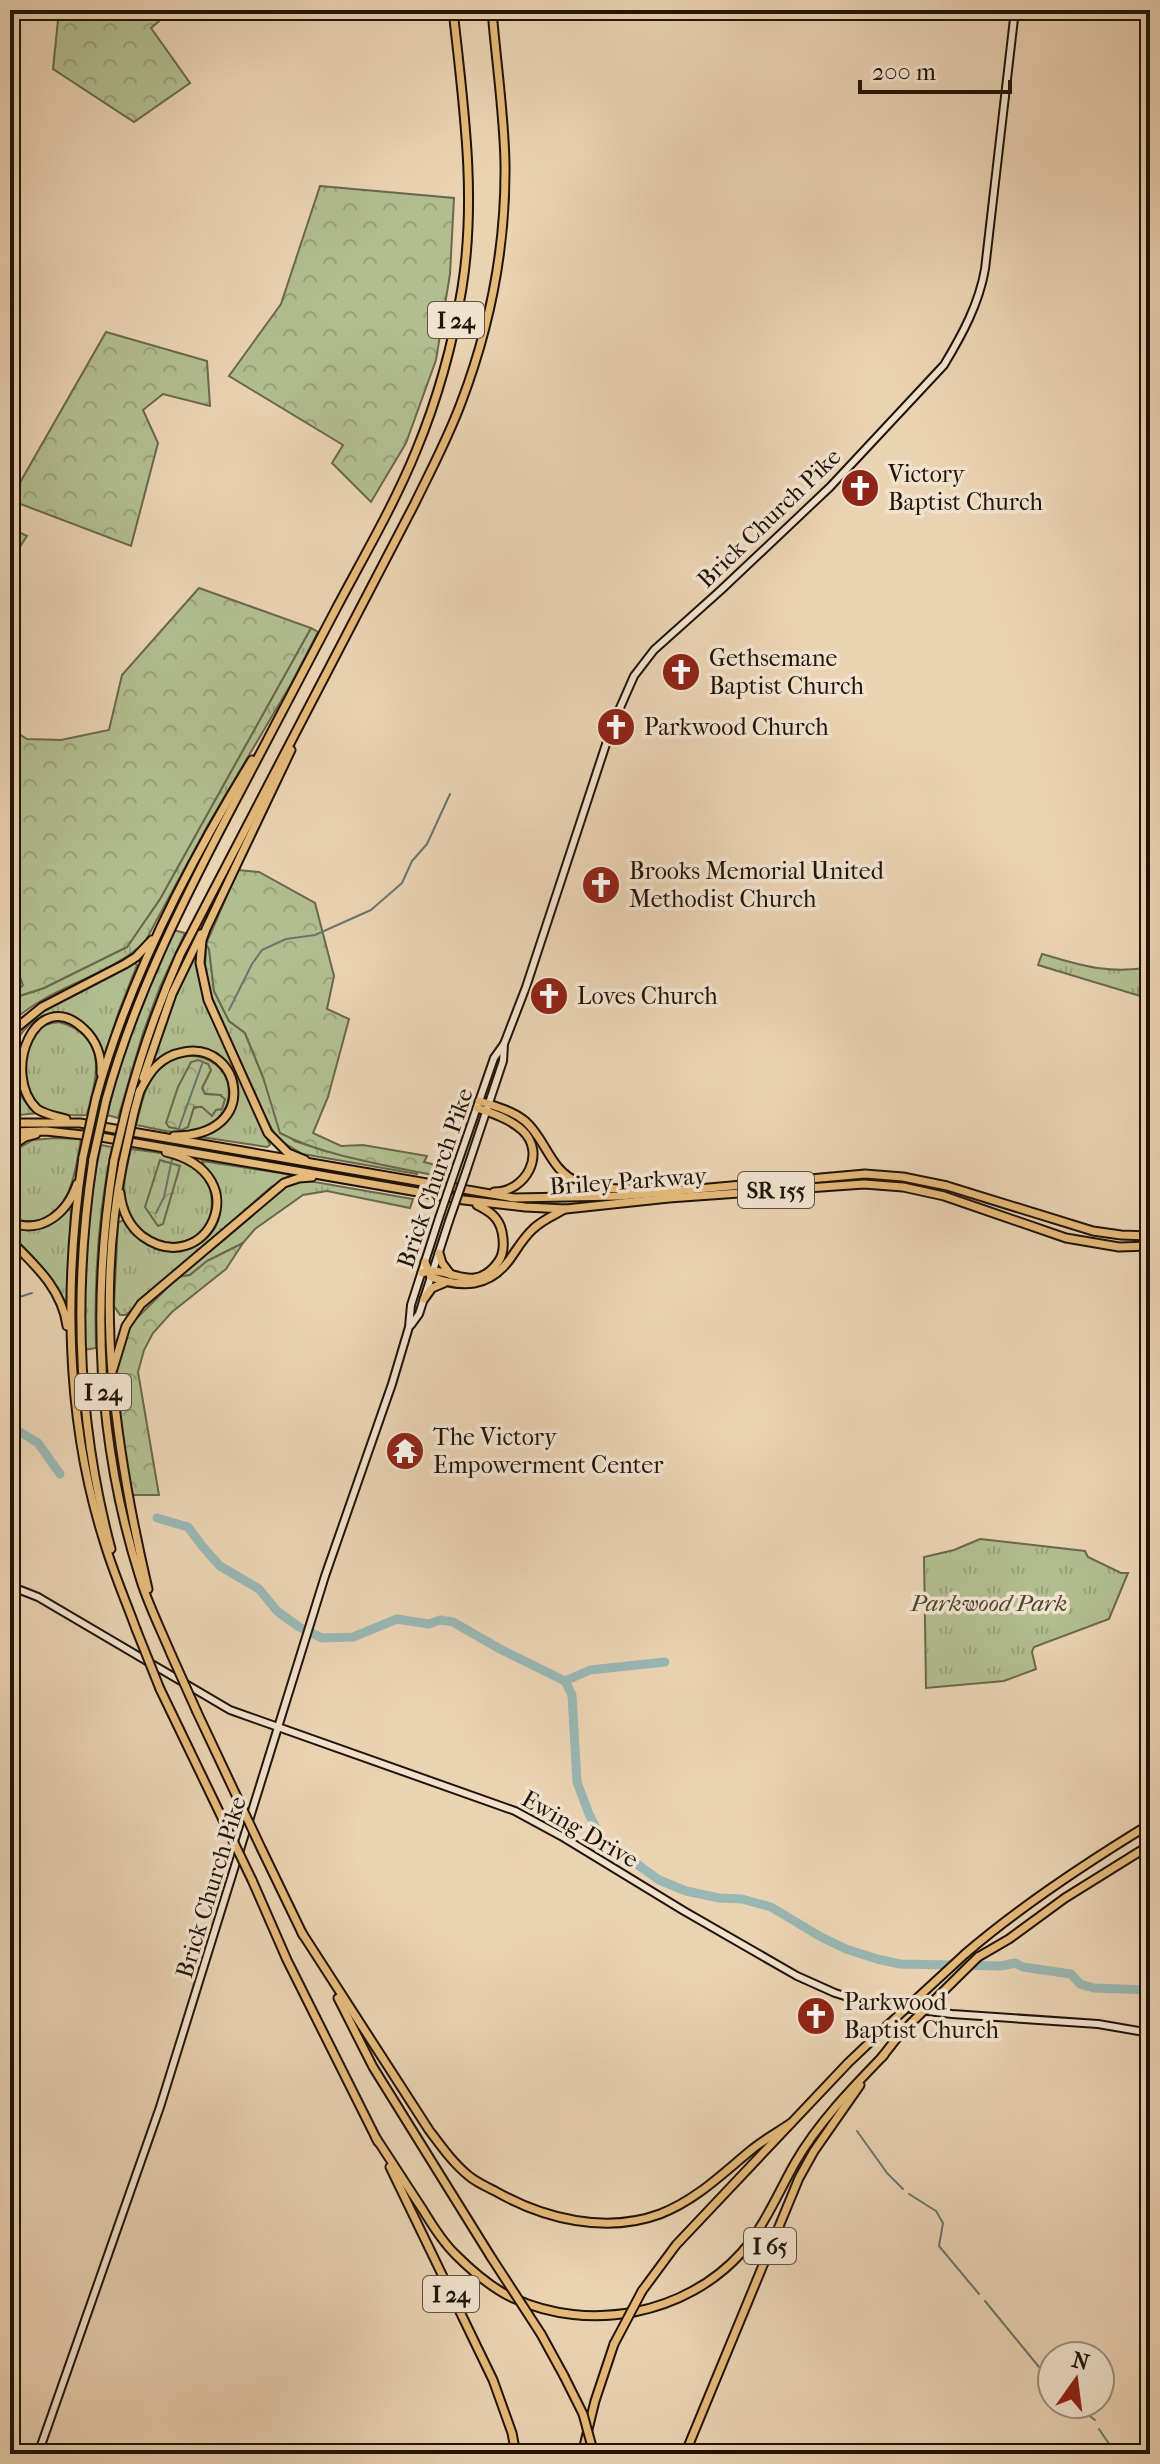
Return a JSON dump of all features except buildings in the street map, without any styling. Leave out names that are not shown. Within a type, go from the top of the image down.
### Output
[{"type":"highway","name":"I 24","points":[[453,10],[469,169],[469,210],[463,284],[455,327],[432,411],[416,452],[338,606],[181,906],[132,1017],[106,1100],[93,1159],[82,1252],[81,1360],[97,1488],[121,1585],[136,1629],[160,1689],[287,1960],[493,2380],[512,2433],[516,2454]]},
{"type":"highway","name":"I 24","points":[[492,10],[505,166],[501,240],[480,345],[448,437],[180,955],[161,999],[141,1053],[107,1210],[100,1283],[100,1330],[104,1401],[116,1487],[138,1570],[171,1654],[302,1933],[373,2067],[541,2334],[583,2414],[594,2454]]},
{"type":"highway","points":[[139,1093],[151,1049],[187,959],[292,749],[311,702]]},
{"type":"highway","points":[[71,1350],[72,1284],[81,1170],[100,1085],[119,1028],[157,935],[230,796],[283,711]]},
{"type":"highway","points":[[219,900],[202,940],[200,963],[204,988],[223,1035],[272,1139],[288,1153],[338,1169]]},
{"type":"highway","points":[[10,1033],[42,1007],[136,957],[157,935]]},
{"type":"highway","points":[[18,1043],[29,1028],[40,1021],[55,1017],[72,1021],[85,1030],[97,1046],[101,1060],[100,1085]]},
{"type":"highway","points":[[130,1111],[155,1066],[177,1053],[203,1052],[225,1067],[234,1086],[234,1095],[228,1113],[217,1126],[189,1136],[150,1135]]},
{"type":"highway","points":[[13,1070],[18,1086],[32,1106],[49,1115],[80,1123]]},
{"type":"highway","points":[[478,1104],[524,1120],[536,1133],[551,1159],[577,1182],[599,1187],[702,1189]]},
{"type":"highway","points":[[425,1184],[442,1183],[498,1192],[516,1186],[524,1179],[533,1160],[529,1139],[513,1123],[488,1108]]},
{"type":"highway","name":"Briley Parkway","points":[[10,1123],[80,1123],[514,1198],[620,1196],[865,1174],[903,1177],[988,1198],[1093,1231],[1150,1236]]},
{"type":"highway","points":[[10,1147],[25,1137],[46,1131]]},
{"type":"highway","name":"Briley Parkway","points":[[10,1132],[46,1131],[134,1142],[464,1200],[525,1207],[566,1209],[864,1184],[944,1196],[1079,1241],[1119,1247],[1150,1246]]},
{"type":"highway","points":[[119,1161],[123,1209],[131,1226],[145,1238],[168,1246],[185,1245],[203,1236],[213,1222],[217,1204],[213,1184],[198,1164],[190,1159],[134,1142]]},
{"type":"highway","points":[[10,1222],[22,1226],[40,1224],[60,1213],[73,1196],[81,1170]]},
{"type":"highway","points":[[121,1175],[116,1195],[109,1278],[111,1379],[128,1492],[156,1618]]},
{"type":"highway","points":[[111,1379],[126,1326],[141,1304],[284,1183],[299,1178],[326,1176]]},
{"type":"highway","points":[[424,1299],[432,1288],[449,1279],[475,1278],[489,1272],[501,1257],[504,1244],[501,1226],[494,1215],[464,1200]]},
{"type":"highway","points":[[428,1271],[469,1285],[491,1278],[507,1264],[533,1229],[566,1209]]},
{"type":"highway","points":[[10,1240],[43,1274],[57,1294],[67,1320],[78,1426],[87,1475],[103,1538],[121,1585]]},
{"type":"highway","points":[[439,1253],[449,1279]]},
{"type":"highway","points":[[582,2454],[614,2344],[642,2291],[676,2245],[888,2025],[965,1954],[1059,1882],[1150,1824]]},
{"type":"highway","name":"I 65","points":[[685,2454],[799,2178],[841,2109],[900,2034],[978,1957],[1150,1845]]},
{"type":"highway","points":[[302,1933],[447,2154],[470,2177],[520,2205],[556,2218],[602,2223],[660,2214],[715,2182],[753,2149],[791,2123]]},
{"type":"highway","points":[[376,2138],[444,2241],[491,2285],[513,2298],[551,2310],[594,2315],[624,2314],[677,2300],[715,2276],[741,2253],[755,2236],[806,2145],[845,2095],[884,2055]]},
{"type":"main road","name":"Brick Church Pike","points":[[409,1327],[419,1314],[424,1299],[439,1218],[478,1104],[494,1058],[504,1044],[526,987],[612,726],[634,676],[654,650],[830,487],[944,365],[958,341],[982,288],[1015,10]]},
{"type":"main road","name":"Brick Church Pike","points":[[38,2454],[160,2107],[313,1615],[391,1387],[409,1327],[411,1305],[439,1253],[503,1061],[504,1044]]},
{"type":"main road","name":"Ewing Drive","points":[[10,1586],[38,1597],[198,1693],[249,1718],[515,1811],[797,1976],[835,1993],[882,2005],[952,2014],[1098,2024],[1150,2033]]},
{"type":"green space","points":[[59,10],[172,10],[151,28],[190,83],[134,122],[53,69]]},
{"type":"green space","points":[[320,186],[454,198],[450,274],[436,360],[406,443],[371,502],[332,463],[343,445],[229,376],[281,304]]},
{"type":"green space","points":[[106,332],[207,361],[210,406],[163,394],[143,410],[158,443],[131,546],[10,500]]},
{"type":"green space","points":[[10,528],[27,536],[10,562]]},
{"type":"green space","points":[[199,588],[311,628],[160,899],[127,947],[44,988],[10,999],[23,985],[10,951],[10,728],[27,739],[61,740],[109,730],[122,675]]},
{"type":"green space","points":[[311,628],[318,632],[291,684],[209,823],[145,942],[113,965],[42,1000],[10,1024],[10,999],[44,988],[127,947],[160,899]]},
{"type":"green space","points":[[238,870],[259,872],[315,903],[334,976],[327,1009],[349,1019],[328,1097],[313,1133],[341,1146],[363,1145],[427,1156],[424,1162],[444,1167],[442,1177],[338,1155],[280,1133],[263,1077],[245,1033],[229,1021],[214,991],[206,944]]},
{"type":"green space","points":[[173,930],[185,933],[143,1033],[118,1118],[107,1115],[135,1018]]},
{"type":"green space","points":[[206,944],[214,991],[229,1021],[245,1033],[294,1141],[417,1171],[417,1174],[303,1154],[282,1142],[264,1114],[212,998],[205,976]]},
{"type":"green space","points":[[198,945],[198,971],[204,996],[270,1145],[267,1147],[201,1137],[219,1127],[230,1114],[236,1098],[236,1083],[231,1068],[221,1057],[206,1049],[187,1048],[153,1061],[176,995]]},
{"type":"green space","points":[[10,951],[24,985],[10,997],[12,982]]},
{"type":"green space","points":[[1042,954],[1108,969],[1150,967],[1150,999],[1038,965]]},
{"type":"green space","points":[[135,963],[137,965],[104,1057],[84,1024],[55,1014],[44,1016],[25,1029],[10,1062],[10,1037],[23,1025],[69,995]]},
{"type":"green space","points":[[59,1022],[75,1028],[86,1037],[96,1059],[87,1115],[65,1115],[43,1109],[21,1087],[17,1073],[22,1045],[43,1026]]},
{"type":"green space","points":[[181,1056],[201,1057],[215,1064],[224,1075],[229,1088],[228,1102],[210,1126],[186,1133],[136,1125],[149,1083],[160,1067]],"holes":[[[211,1070],[202,1088],[205,1094],[220,1095],[166,1123]]]},
{"type":"green space","points":[[198,1060],[208,1064],[211,1070],[202,1088],[205,1094],[220,1095],[225,1099],[222,1109],[216,1110],[212,1116],[202,1107],[194,1107],[188,1127],[182,1130],[169,1127],[166,1123],[178,1087],[191,1062]]},
{"type":"green space","points":[[10,1063],[18,1091],[38,1113],[10,1116]]},
{"type":"green space","points":[[81,1139],[75,1171],[64,1201],[56,1212],[44,1220],[29,1222],[10,1217],[10,1153],[33,1140]]},
{"type":"green space","points":[[101,1145],[112,1147],[98,1247],[96,1348],[84,1350],[86,1247]]},
{"type":"green space","points":[[131,1149],[178,1157],[192,1163],[202,1173],[211,1194],[210,1214],[203,1229],[191,1239],[176,1243],[161,1241],[146,1234],[133,1222],[124,1191]]},
{"type":"green space","points":[[160,1160],[180,1166],[163,1224],[158,1226],[145,1207]]},
{"type":"green space","points":[[202,1161],[287,1174],[290,1177],[271,1187],[126,1315],[120,1315],[114,1306],[118,1223],[123,1220],[136,1235],[151,1244],[185,1248],[200,1243],[211,1233],[219,1219],[220,1200]]},
{"type":"green space","points":[[303,1180],[413,1199],[410,1208],[327,1191],[303,1195],[255,1229],[243,1243],[207,1261],[190,1275],[178,1277],[282,1187]]},
{"type":"green space","points":[[68,1209],[71,1210],[67,1305],[53,1281],[10,1236],[10,1225],[25,1228],[41,1226],[63,1215]]},
{"type":"green space","points":[[243,1243],[226,1269],[172,1312],[153,1333],[144,1350],[138,1372],[159,1495],[131,1495],[115,1379],[122,1342],[131,1324],[178,1277],[190,1275],[207,1261]]},
{"type":"green space","name":"Parkwood Park","points":[[980,1539],[1085,1551],[1088,1557],[1121,1573],[1128,1573],[1109,1619],[1034,1647],[1032,1652],[1036,1669],[1004,1681],[926,1688],[924,1557],[954,1550]]},
{"type":"waterway","points":[[229,1010],[262,950],[286,939],[315,935],[371,910],[402,883],[412,861],[427,844],[450,794]]},
{"type":"waterway","points":[[179,1128],[202,1064]]},
{"type":"waterway","points":[[156,1213],[164,1197],[172,1159]]},
{"type":"waterway","points":[[10,1300],[32,1293]]},
{"type":"waterway","points":[[10,1426],[38,1443],[60,1474]]},
{"type":"waterway","points":[[157,1518],[188,1527],[220,1566],[259,1589],[277,1611],[299,1627],[322,1638],[353,1637],[397,1619],[429,1624],[440,1620],[453,1622],[565,1681],[572,1695],[577,1782],[589,1814],[602,1839],[659,1880],[686,1891],[742,1899],[771,1907],[821,1937],[877,1959],[900,1964],[1001,1966],[1015,1963],[1071,1974],[1080,1984],[1094,1988],[1150,1990]]},
{"type":"waterway","points":[[565,1681],[590,1670],[665,1662]]},
{"type":"waterway","points":[[857,2131],[887,2173],[903,2189]]},
{"type":"waterway","points":[[909,2194],[936,2211],[943,2223],[939,2246],[979,2294]]},
{"type":"waterway","points":[[985,2301],[1036,2363]]},
{"type":"waterway","points":[[1099,2429],[1116,2454]]},
{"type":"place","name":"Victory Baptist Church","points":[[860,488]]},
{"type":"place","name":"Gethsemane Baptist Church","points":[[681,672]]},
{"type":"place","name":"Parkwood Church","points":[[616,727]]},
{"type":"place","name":"Brooks Memorial United Methodist Church","points":[[601,885]]},
{"type":"place","name":"Loves Church","points":[[549,996]]},
{"type":"place","name":"The Victory Empowerment Center","points":[[405,1451]]},
{"type":"place","name":"Parkwood Baptist Church","points":[[816,2016]]}]
